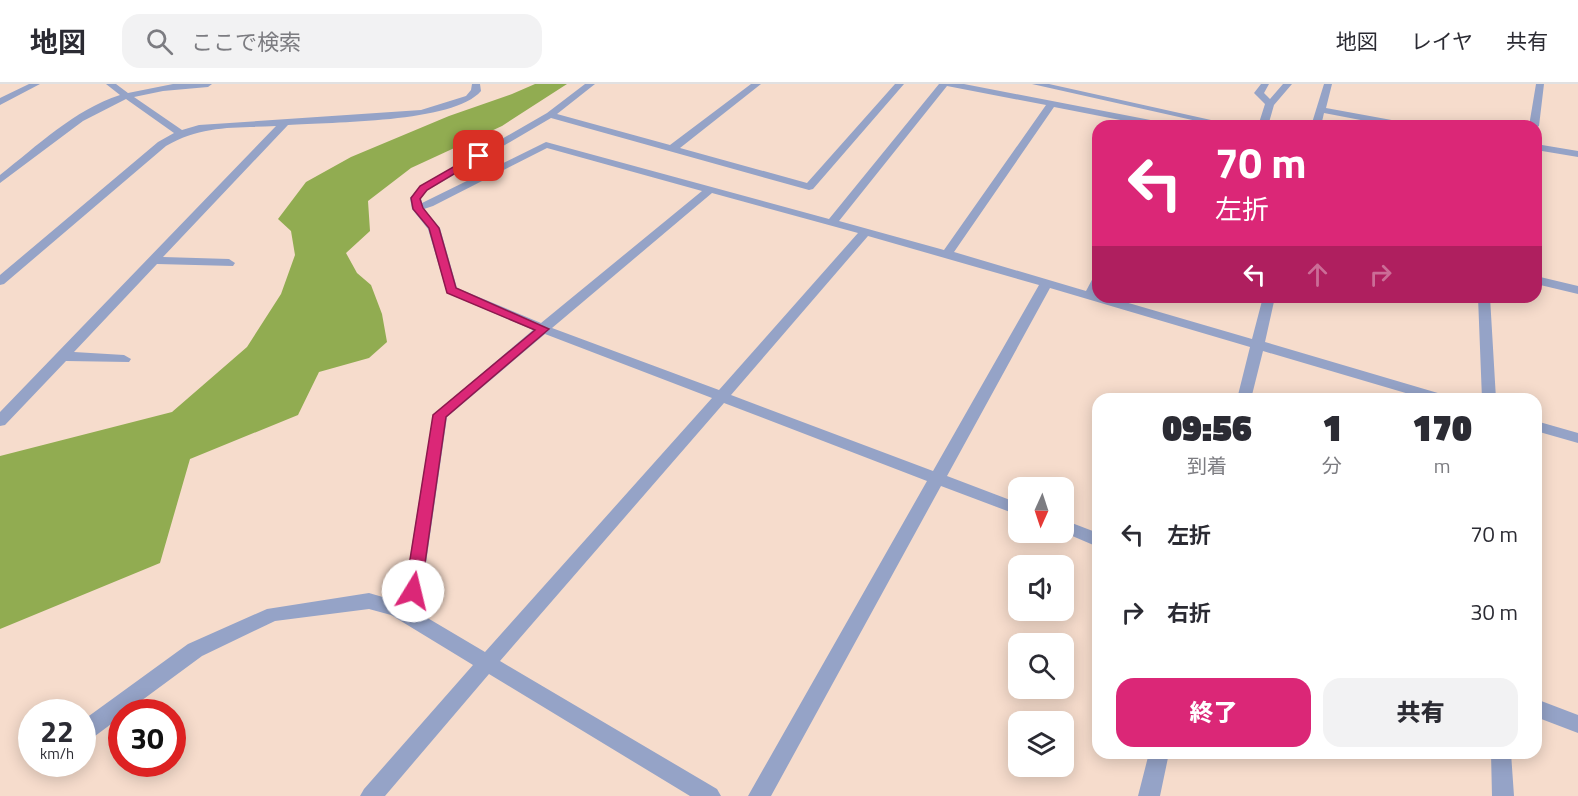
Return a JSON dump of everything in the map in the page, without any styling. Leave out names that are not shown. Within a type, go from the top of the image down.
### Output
[{"type":"street","points":[[0,102],[36,84]]},
{"type":"street","points":[[110,84],[181,133]]},
{"type":"street","points":[[0,180],[93,110],[128,96],[168,87],[208,84]]},
{"type":"street","points":[[0,281],[162,144],[181,133],[199,128],[422,113],[469,98],[476,91],[476,84]]},
{"type":"street","points":[[591,84],[550,115],[423,188],[416,198],[417,207],[434,228],[451,290],[543,329],[1008,504]]},
{"type":"street","points":[[672,149],[757,84]]},
{"type":"street","points":[[550,115],[808,187],[900,84]]},
{"type":"street","points":[[831,224],[944,84]]},
{"type":"street","points":[[950,84],[1133,120]]},
{"type":"street","points":[[1036,84],[1070,87],[1208,120]]},
{"type":"street","points":[[1265,84],[1259,93],[1270,104]]},
{"type":"street","points":[[1265,120],[1270,104],[1288,84]]},
{"type":"street","points":[[1318,120],[1328,84]]},
{"type":"street","points":[[1535,120],[1538,84]]},
{"type":"street","points":[[947,254],[1051,105]]},
{"type":"street","points":[[1321,110],[1375,120]]},
{"type":"street","points":[[0,421],[285,122]]},
{"type":"street","points":[[417,207],[429,204],[546,145],[947,254],[1090,296],[1092,292]]},
{"type":"street","points":[[1542,148],[1578,154]]},
{"type":"street","points":[[396,609],[413,591],[440,415],[709,190]]},
{"type":"street","points":[[370,796],[723,398],[864,233]]},
{"type":"street","points":[[153,260],[229,263]]},
{"type":"street","points":[[1542,281],[1578,290]]},
{"type":"street","points":[[759,796],[1046,284]]},
{"type":"street","points":[[1114,303],[1422,393]]},
{"type":"street","points":[[1245,393],[1268,303]]},
{"type":"street","points":[[1484,303],[1489,393]]},
{"type":"street","points":[[62,356],[124,359]]},
{"type":"street","points":[[1542,428],[1578,438]]},
{"type":"street","points":[[1074,530],[1092,538]]},
{"type":"street","points":[[96,723],[195,650],[273,614],[369,601],[396,609],[710,796]]},
{"type":"street","points":[[1542,710],[1578,724]]},
{"type":"street","points":[[1149,796],[1158,759]]},
{"type":"street","points":[[1501,759],[1503,796]]},
{"type":"green space","points":[[535,84],[567,84],[502,126],[411,168],[368,201],[370,231],[346,253],[357,273],[371,285],[382,314],[387,342],[369,358],[319,372],[298,415],[190,459],[160,563],[0,629],[0,456],[172,412],[247,347],[281,294],[295,255],[291,231],[278,219],[306,182],[351,157],[449,116]]},
{"type":"route","points":[[413,591],[440,415],[543,329],[462,297],[451,290],[434,228],[418,209],[416,198],[423,188],[479,156]]}]
